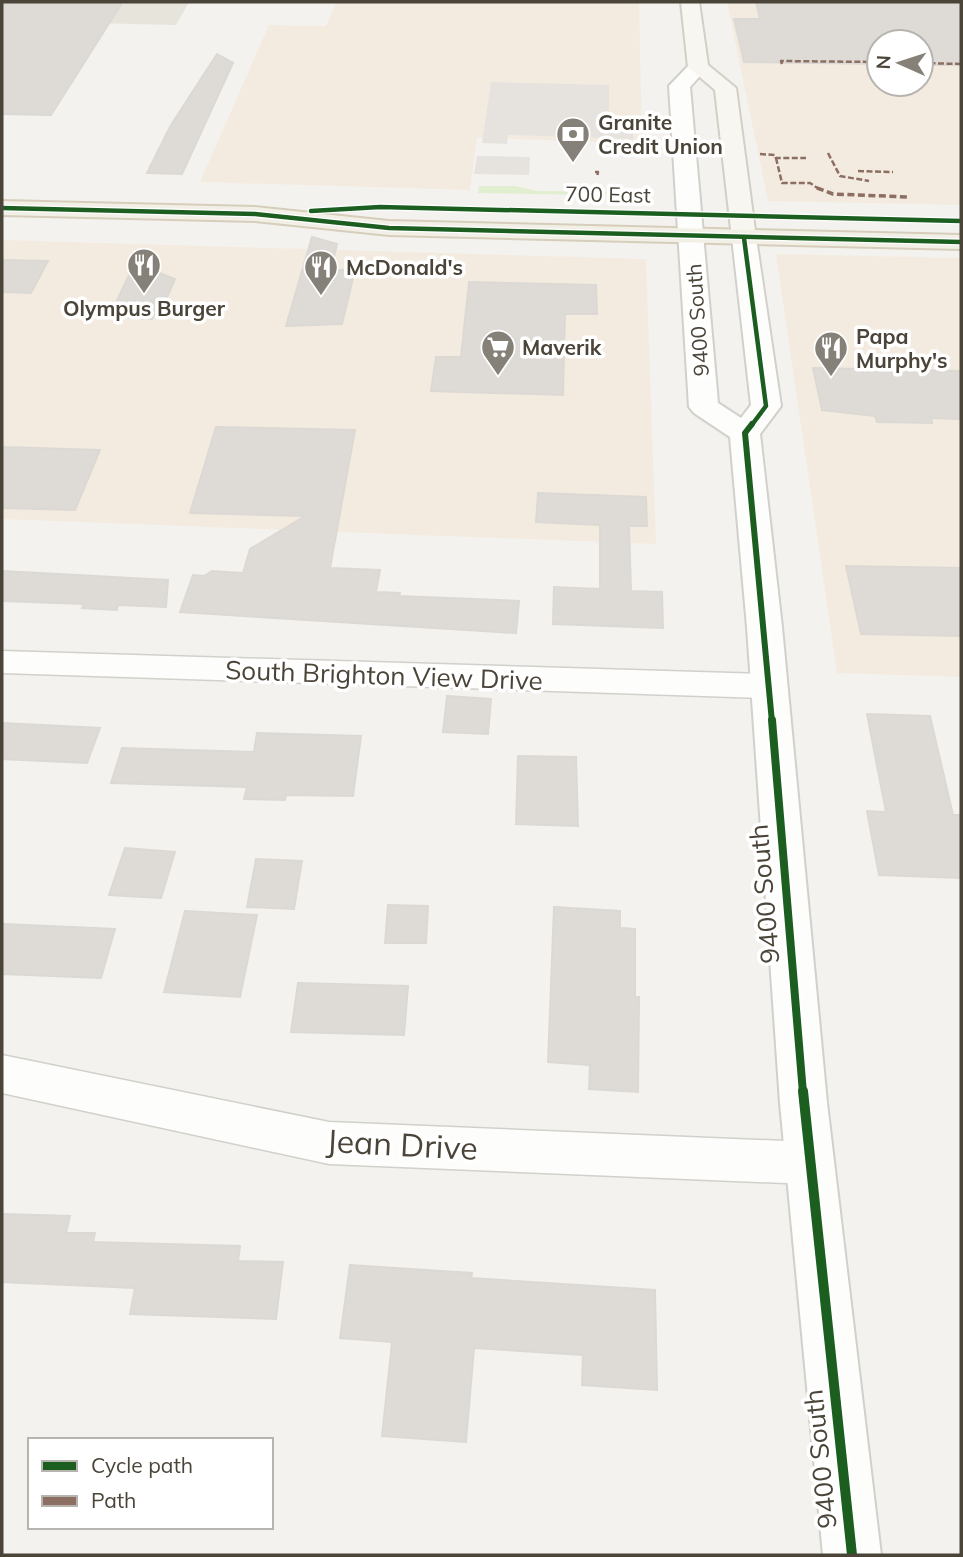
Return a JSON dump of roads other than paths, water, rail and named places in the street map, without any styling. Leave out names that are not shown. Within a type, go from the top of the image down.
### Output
[{"type":"main road","points":[[690,2],[698,67],[725,88],[743,226]]},
{"type":"main road","name":"700 East","points":[[2,208],[255,214],[389,228],[743,226],[961,221]]},
{"type":"main road","name":"700 East","points":[[743,226],[961,242]]},
{"type":"street","name":"9400 South","points":[[698,67],[679,86],[704,407],[745,433],[758,542],[767,686],[808,1163],[852,1555]]},
{"type":"street","points":[[743,226],[766,407],[745,433]]},
{"type":"street","name":"South Brighton View Drive","points":[[2,662],[767,686]]},
{"type":"street","name":"Jean Drive","points":[[2,1074],[329,1143],[808,1163]]},
{"type":"place","name":"Granite Credit Union","points":[[573,164]]},
{"type":"place","name":"Olympus Burger","points":[[144,295]]},
{"type":"place","name":"McDonald's","points":[[321,297]]},
{"type":"place","name":"Maverik","points":[[498,377]]},
{"type":"place","name":"Papa Murphy's","points":[[831,378]]}]
